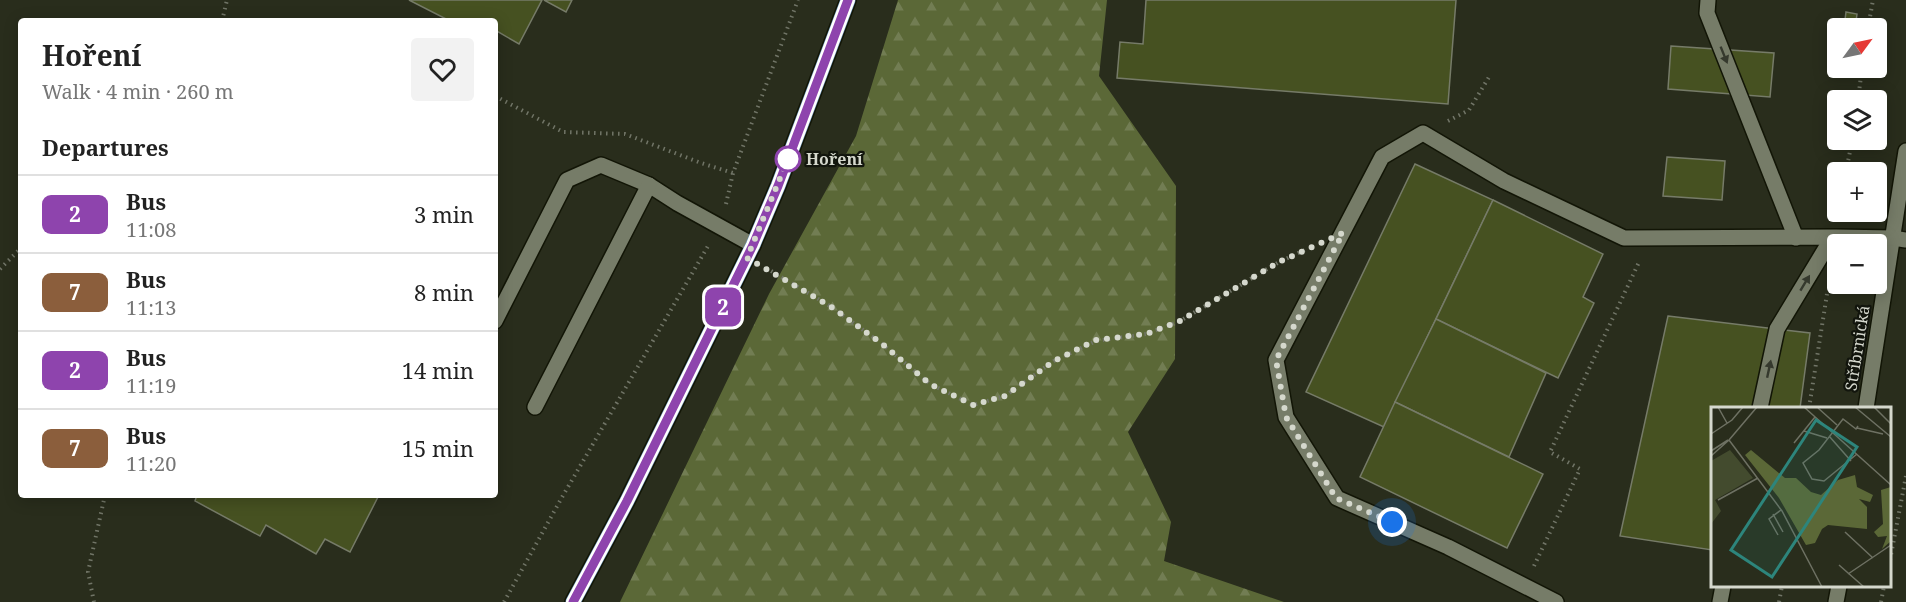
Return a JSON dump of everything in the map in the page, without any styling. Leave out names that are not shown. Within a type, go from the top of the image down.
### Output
[{"type":"main road","points":[[573,602],[627,501],[750,251],[778,186],[848,0]]},
{"type":"street","points":[[1708,0],[1707,13],[1796,238]]},
{"type":"street","points":[[1556,602],[1448,547],[1336,498],[1286,417],[1276,360],[1382,157],[1423,133],[1504,181],[1624,238],[1827,238]]},
{"type":"street","name":"Stříbrnická","points":[[1866,407],[1899,239],[1906,151]]},
{"type":"street","points":[[498,315],[567,180],[601,165],[650,185],[677,203],[720,226],[750,251]]},
{"type":"street","points":[[535,408],[650,185]]},
{"type":"street","points":[[1760,407],[1777,329],[1827,246]]},
{"type":"street","points":[[1720,602],[1723,587]]},
{"type":"street","points":[[1836,602],[1839,587]]},
{"type":"path","points":[[223,18],[227,0]]},
{"type":"path","points":[[504,602],[561,499],[720,226],[733,173],[798,0]]},
{"type":"path","points":[[1870,18],[1873,0]]},
{"type":"path","points":[[1469,110],[1490,77]]},
{"type":"path","points":[[498,98],[563,132],[625,134],[733,173]]},
{"type":"path","points":[[750,251],[881,343],[930,384],[973,405],[1005,396],[1054,361],[1096,340],[1146,334],[1180,321],[1279,262],[1343,233]]},
{"type":"path","points":[[1525,586],[1580,469],[1550,452],[1650,238]]},
{"type":"path","points":[[0,269],[18,251]]},
{"type":"path","points":[[1809,407],[1827,290]]},
{"type":"path","points":[[1891,555],[1906,476]]},
{"type":"path","points":[[94,602],[88,572],[104,498]]},
{"type":"path","points":[[1779,602],[1782,587]]},
{"type":"path","points":[[1881,602],[1884,587]]},
{"type":"green space","points":[[898,0],[1107,0],[1099,76],[1176,186],[1175,359],[1128,432],[1171,522],[1164,561],[1284,602],[620,602],[769,294],[856,136]]},
{"type":"building","points":[[409,0],[542,0],[519,44],[498,32],[498,18],[444,18]]},
{"type":"building","points":[[544,0],[572,0],[566,12]]},
{"type":"building","points":[[1146,0],[1456,0],[1448,104],[1117,78],[1120,42],[1143,44]]},
{"type":"building","points":[[1846,12],[1857,14],[1856,18],[1845,18]]},
{"type":"building","points":[[1671,46],[1774,53],[1770,97],[1668,89]]},
{"type":"building","points":[[1667,157],[1725,161],[1722,200],[1663,196]]},
{"type":"building","points":[[1415,164],[1493,200],[1384,427],[1306,392]]},
{"type":"building","points":[[1493,200],[1603,254],[1583,297],[1594,303],[1558,378],[1436,319]]},
{"type":"building","points":[[1668,316],[1810,333],[1800,407],[1711,407],[1711,550],[1620,536]]},
{"type":"building","points":[[1436,319],[1546,373],[1509,457],[1395,402]]},
{"type":"building","points":[[1395,402],[1543,474],[1507,548],[1360,477]]},
{"type":"building","points":[[196,498],[377,498],[350,552],[325,539],[316,554],[266,525],[260,536],[195,501]]},
{"type":"bus line","name":"2","points":[[573,602],[627,501],[753,245],[778,186],[848,0]]},
{"type":"place","name":"Hoření","points":[[788,159]]},
{"type":"route","points":[[788,159],[747,258],[830,306],[881,343],[930,384],[973,405],[1005,396],[1054,361],[1096,340],[1146,334],[1180,321],[1279,262],[1343,233],[1276,360],[1286,417],[1336,498],[1392,522]]}]
